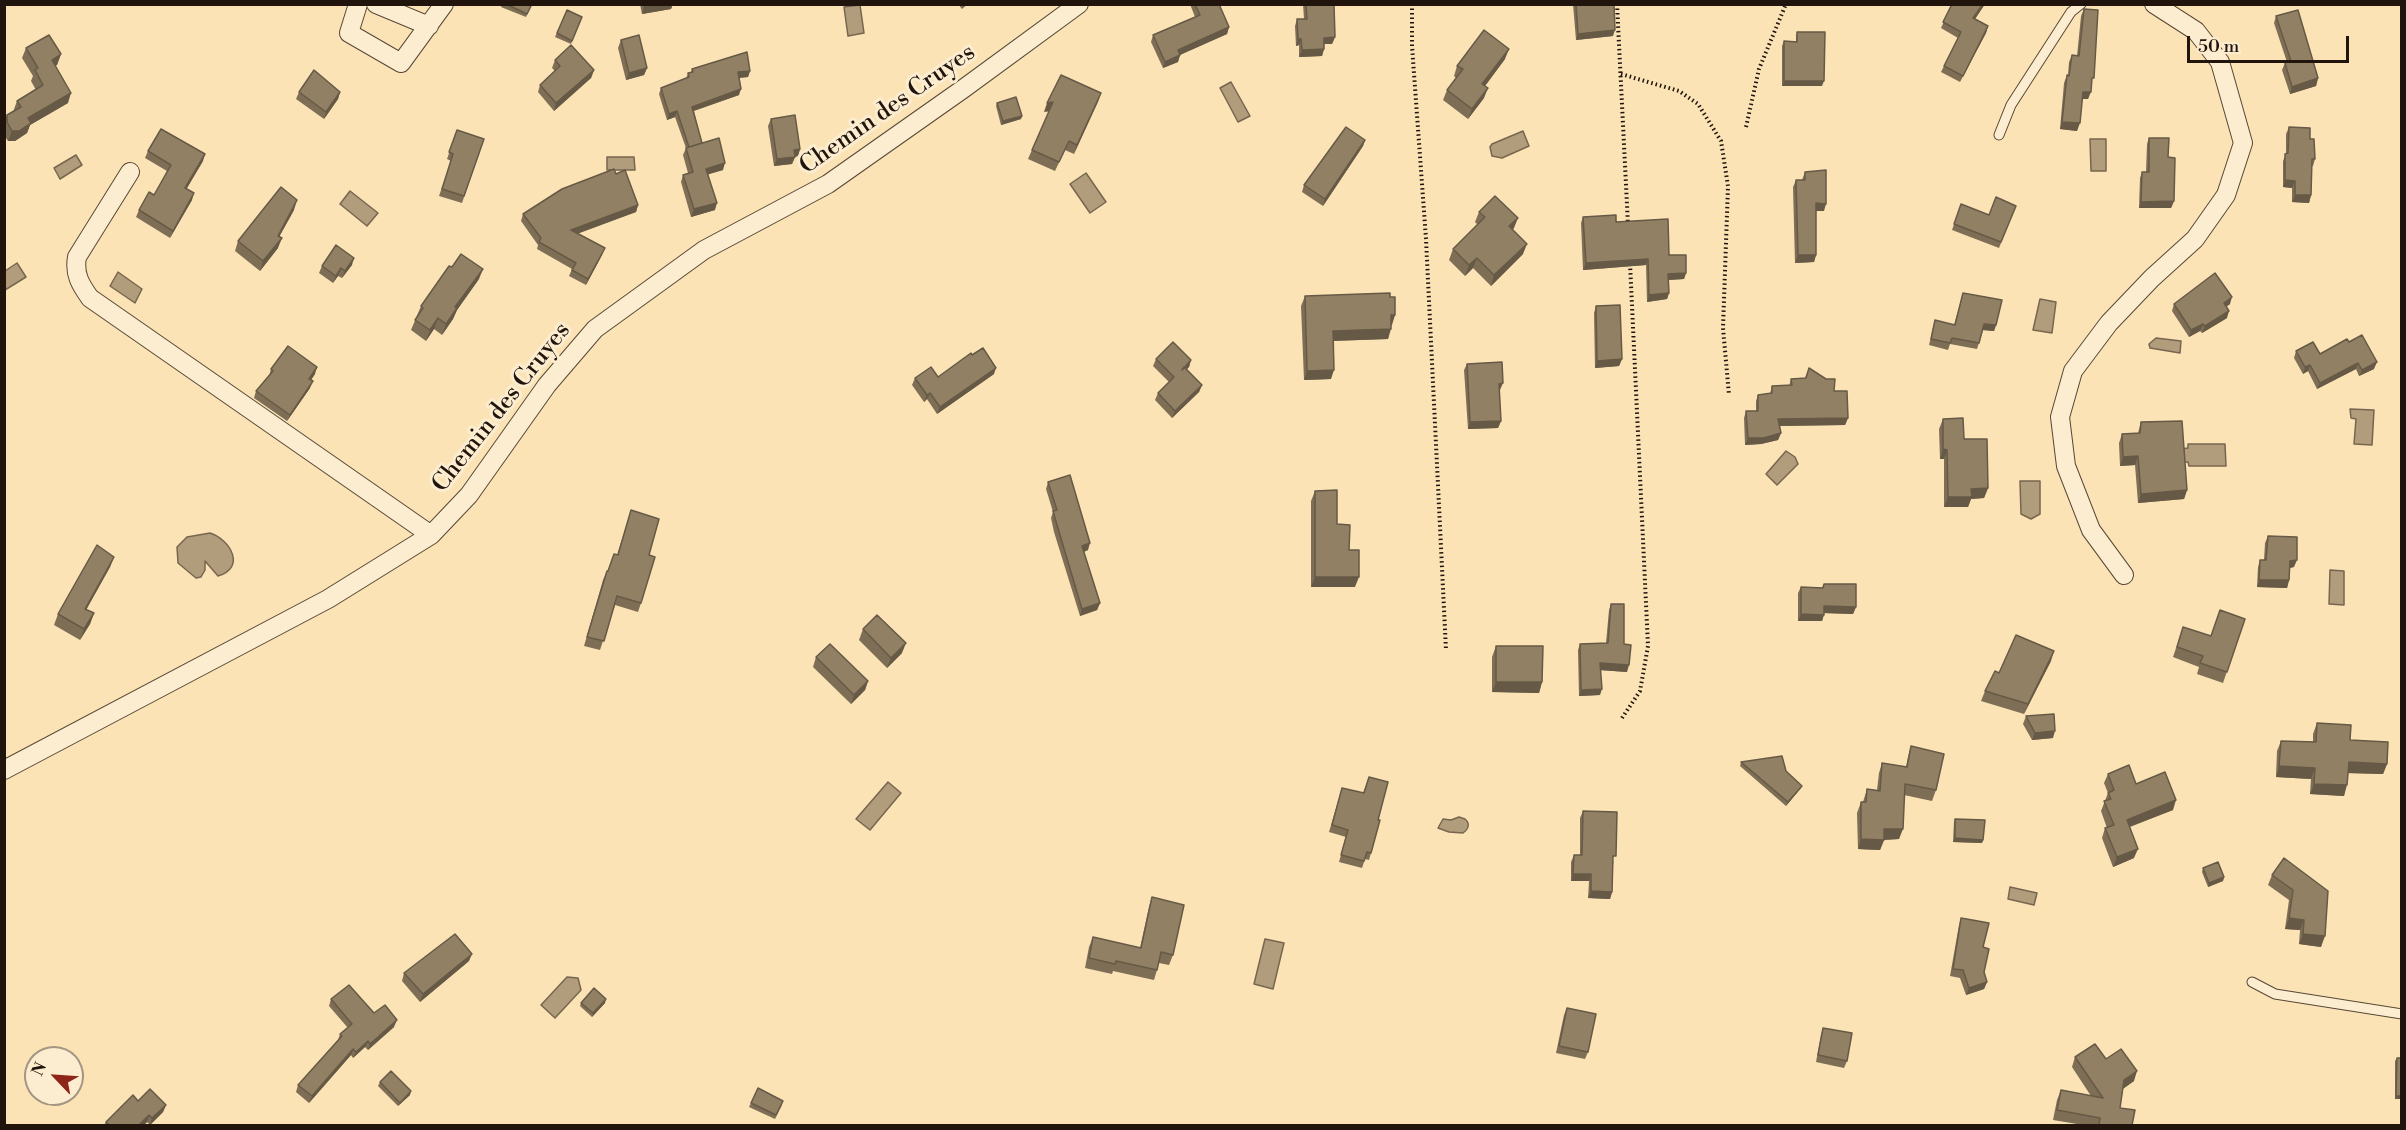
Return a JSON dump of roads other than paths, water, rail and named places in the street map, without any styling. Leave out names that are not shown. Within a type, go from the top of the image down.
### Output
[{"type":"street","points":[[358,4],[350,33],[401,63],[444,4]]},
{"type":"street","points":[[376,4],[429,26]]},
{"type":"street","name":"Chemin des Cruyes","points":[[4,770],[328,599],[431,535],[469,495],[547,385],[595,329],[704,250],[828,184],[1079,4]]},
{"type":"street","points":[[2124,575],[2091,530],[2066,466],[2060,417],[2073,371],[2109,323],[2152,278],[2195,239],[2226,195],[2243,143],[2220,62],[2196,31],[2154,4]]},
{"type":"street","points":[[130,172],[77,257],[75,268],[77,276],[90,298],[431,535]]},
{"type":"lane","points":[[1999,135],[2011,105],[2071,12],[2081,4]]},
{"type":"lane","points":[[2252,982],[2275,994],[2402,1014]]}]
